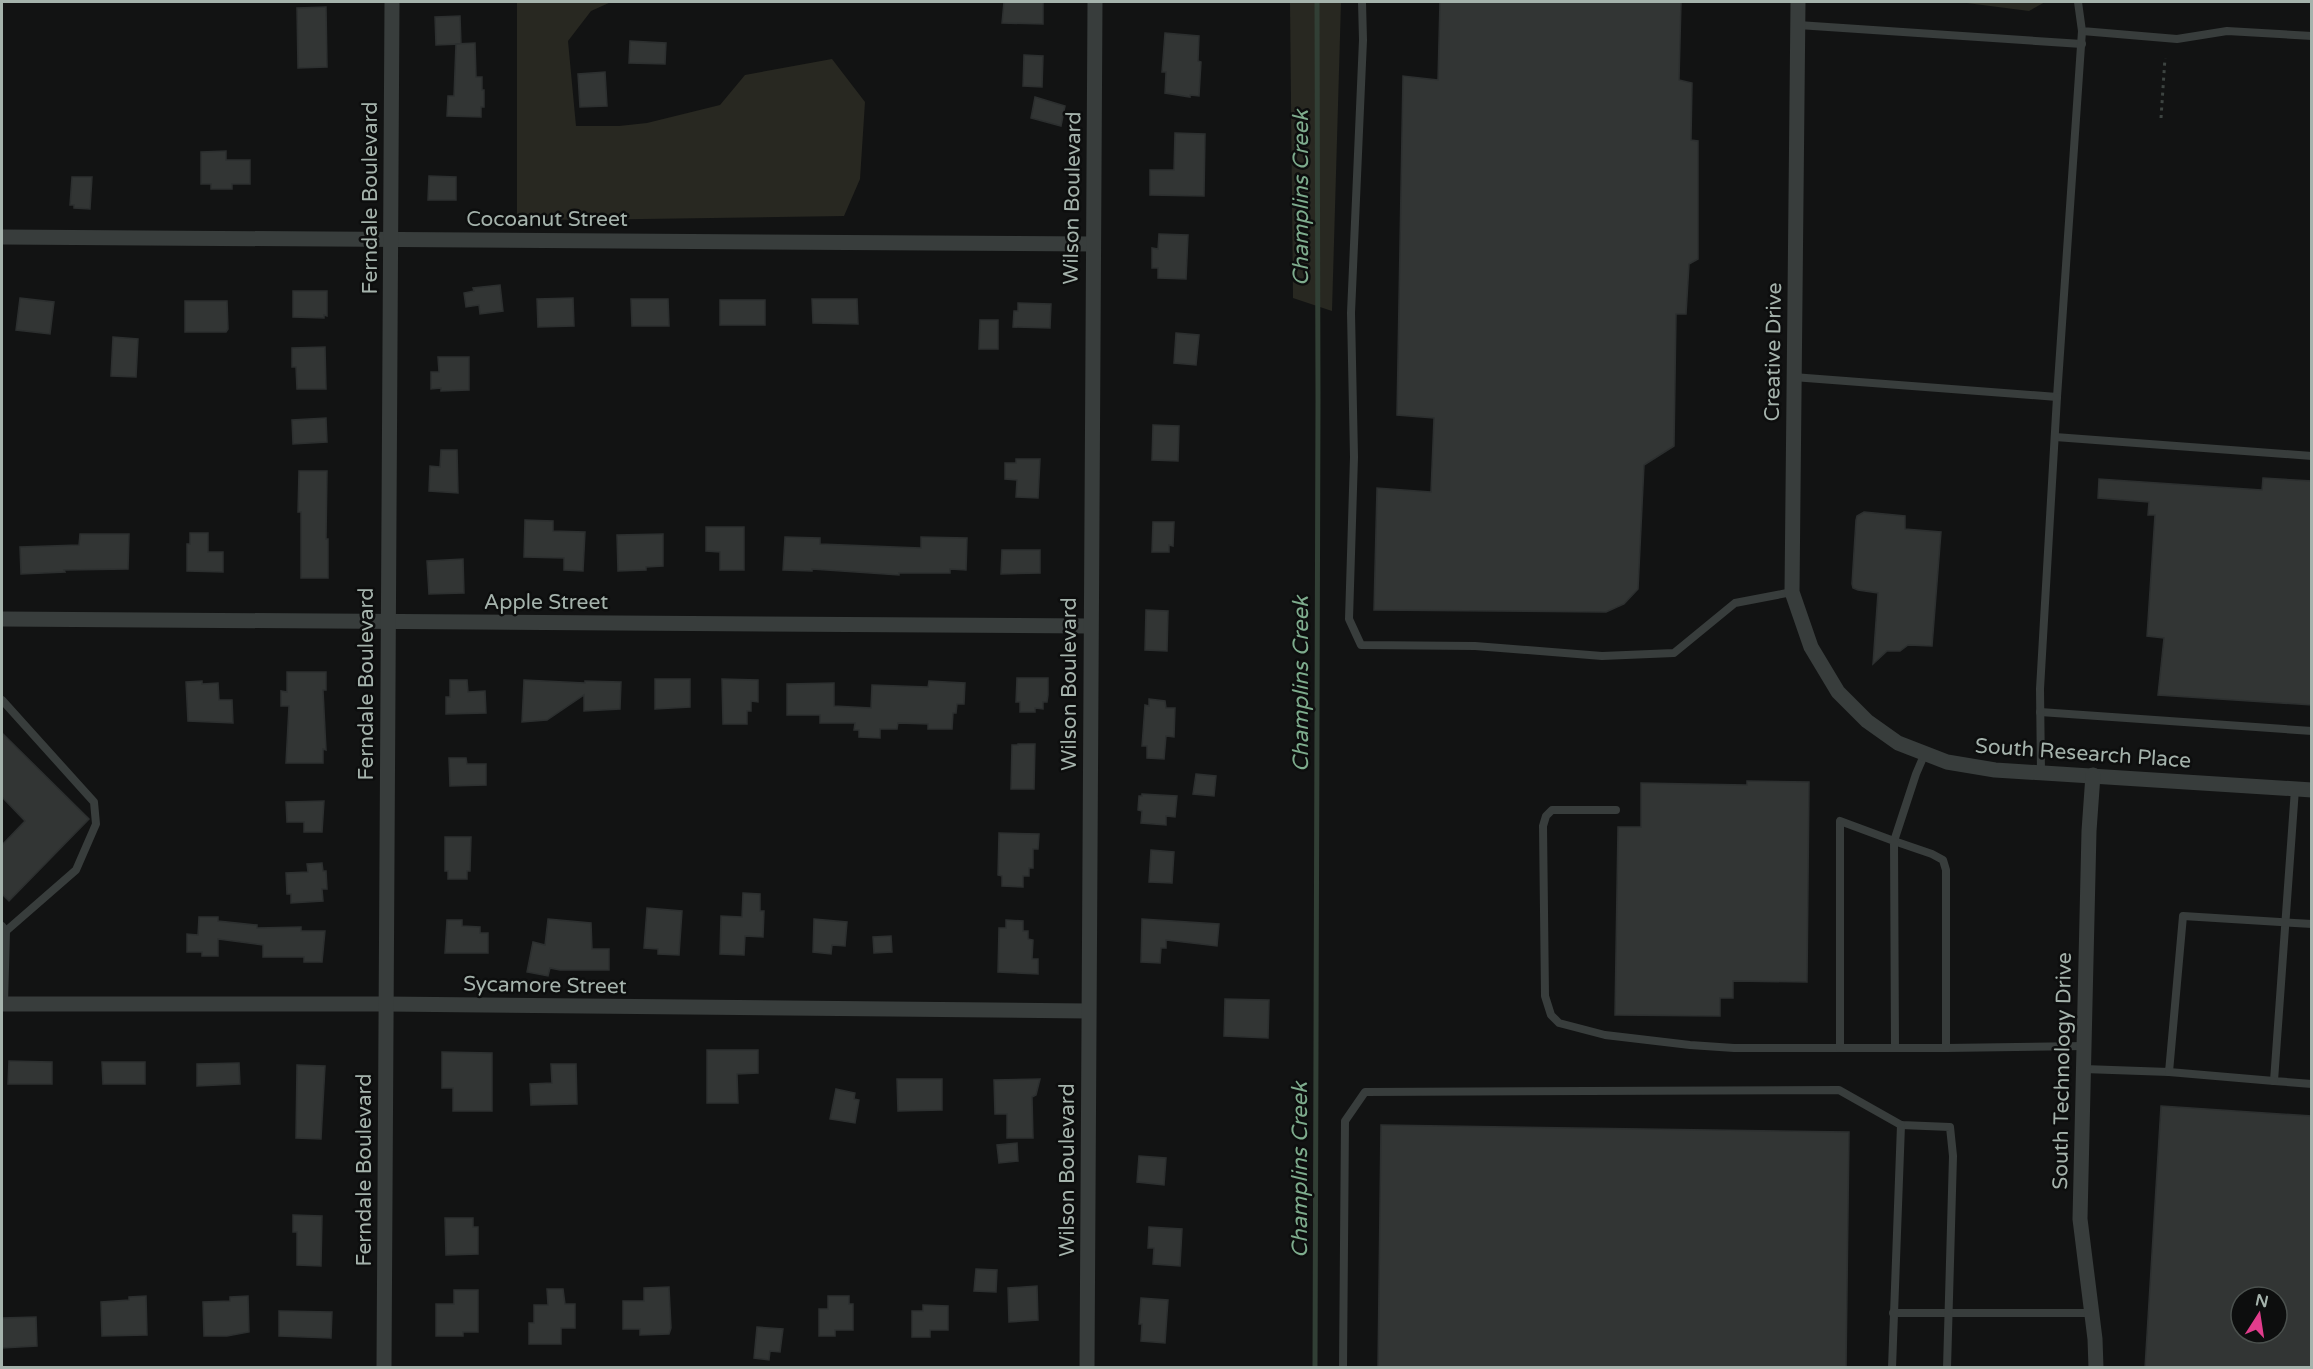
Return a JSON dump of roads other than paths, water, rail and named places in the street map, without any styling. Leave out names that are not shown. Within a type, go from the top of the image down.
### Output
[{"type":"street","name":"Ferndale Boulevard","points":[[384,1368],[392,2]]},
{"type":"street","name":"Wilson Boulevard","points":[[1087,1368],[1095,2]]},
{"type":"street","name":"Creative Drive","points":[[1798,2],[1792,592],[1811,647],[1838,692]]},
{"type":"street","name":"Cocoanut Street","points":[[2,237],[1092,244]]},
{"type":"street","name":"Apple Street","points":[[2,619],[1090,626]]},
{"type":"street","name":"South Research Place","points":[[1838,692],[1867,721],[1898,743],[1947,762],[1995,771],[2094,775],[2312,790]]},
{"type":"street","name":"South Technology Drive","points":[[2094,775],[2089,831],[2080,1219],[2096,1368]]},
{"type":"street","name":"Sycamore Street","points":[[3,1004],[385,1004],[1088,1011]]},
{"type":"lane","points":[[1362,2],[1363,40],[1351,313],[1354,457],[1349,619],[1361,645],[1475,646],[1602,656],[1674,653],[1736,603],[1792,592]]},
{"type":"lane","points":[[2041,773],[2040,712],[2055,437],[2082,44],[2078,2]]},
{"type":"lane","points":[[1798,25],[2082,44]]},
{"type":"lane","points":[[2082,31],[2177,39],[2227,31],[2312,36]]},
{"type":"lane","points":[[1793,377],[2058,397]]},
{"type":"lane","points":[[2055,437],[2312,456]]},
{"type":"lane","points":[[2,700],[94,802],[96,824],[75,870],[4,928],[3,1004]]},
{"type":"lane","points":[[2040,712],[2312,731]]},
{"type":"lane","points":[[1895,1048],[1894,841],[1925,753]]},
{"type":"lane","points":[[2274,1081],[2295,789]]},
{"type":"lane","points":[[1616,810],[1552,810],[1546,816],[1543,826],[1545,996],[1551,1015],[1559,1023],[1605,1035],[1734,1048],[2085,1046]]},
{"type":"lane","points":[[1840,1048],[1840,821],[1943,860],[1946,870],[1946,1048]]},
{"type":"lane","points":[[2169,1072],[2183,916],[2312,924]]},
{"type":"lane","points":[[2084,1069],[2169,1072],[2312,1084]]},
{"type":"lane","points":[[1343,1368],[1345,1121],[1365,1092],[1839,1090],[1901,1125],[1950,1127],[1953,1156],[1947,1368]]},
{"type":"lane","points":[[1892,1368],[1901,1125]]},
{"type":"lane","points":[[1893,1313],[2091,1313]]},
{"type":"waterway","name":"Champlins Creek","points":[[1315,1368],[1317,2]]}]
